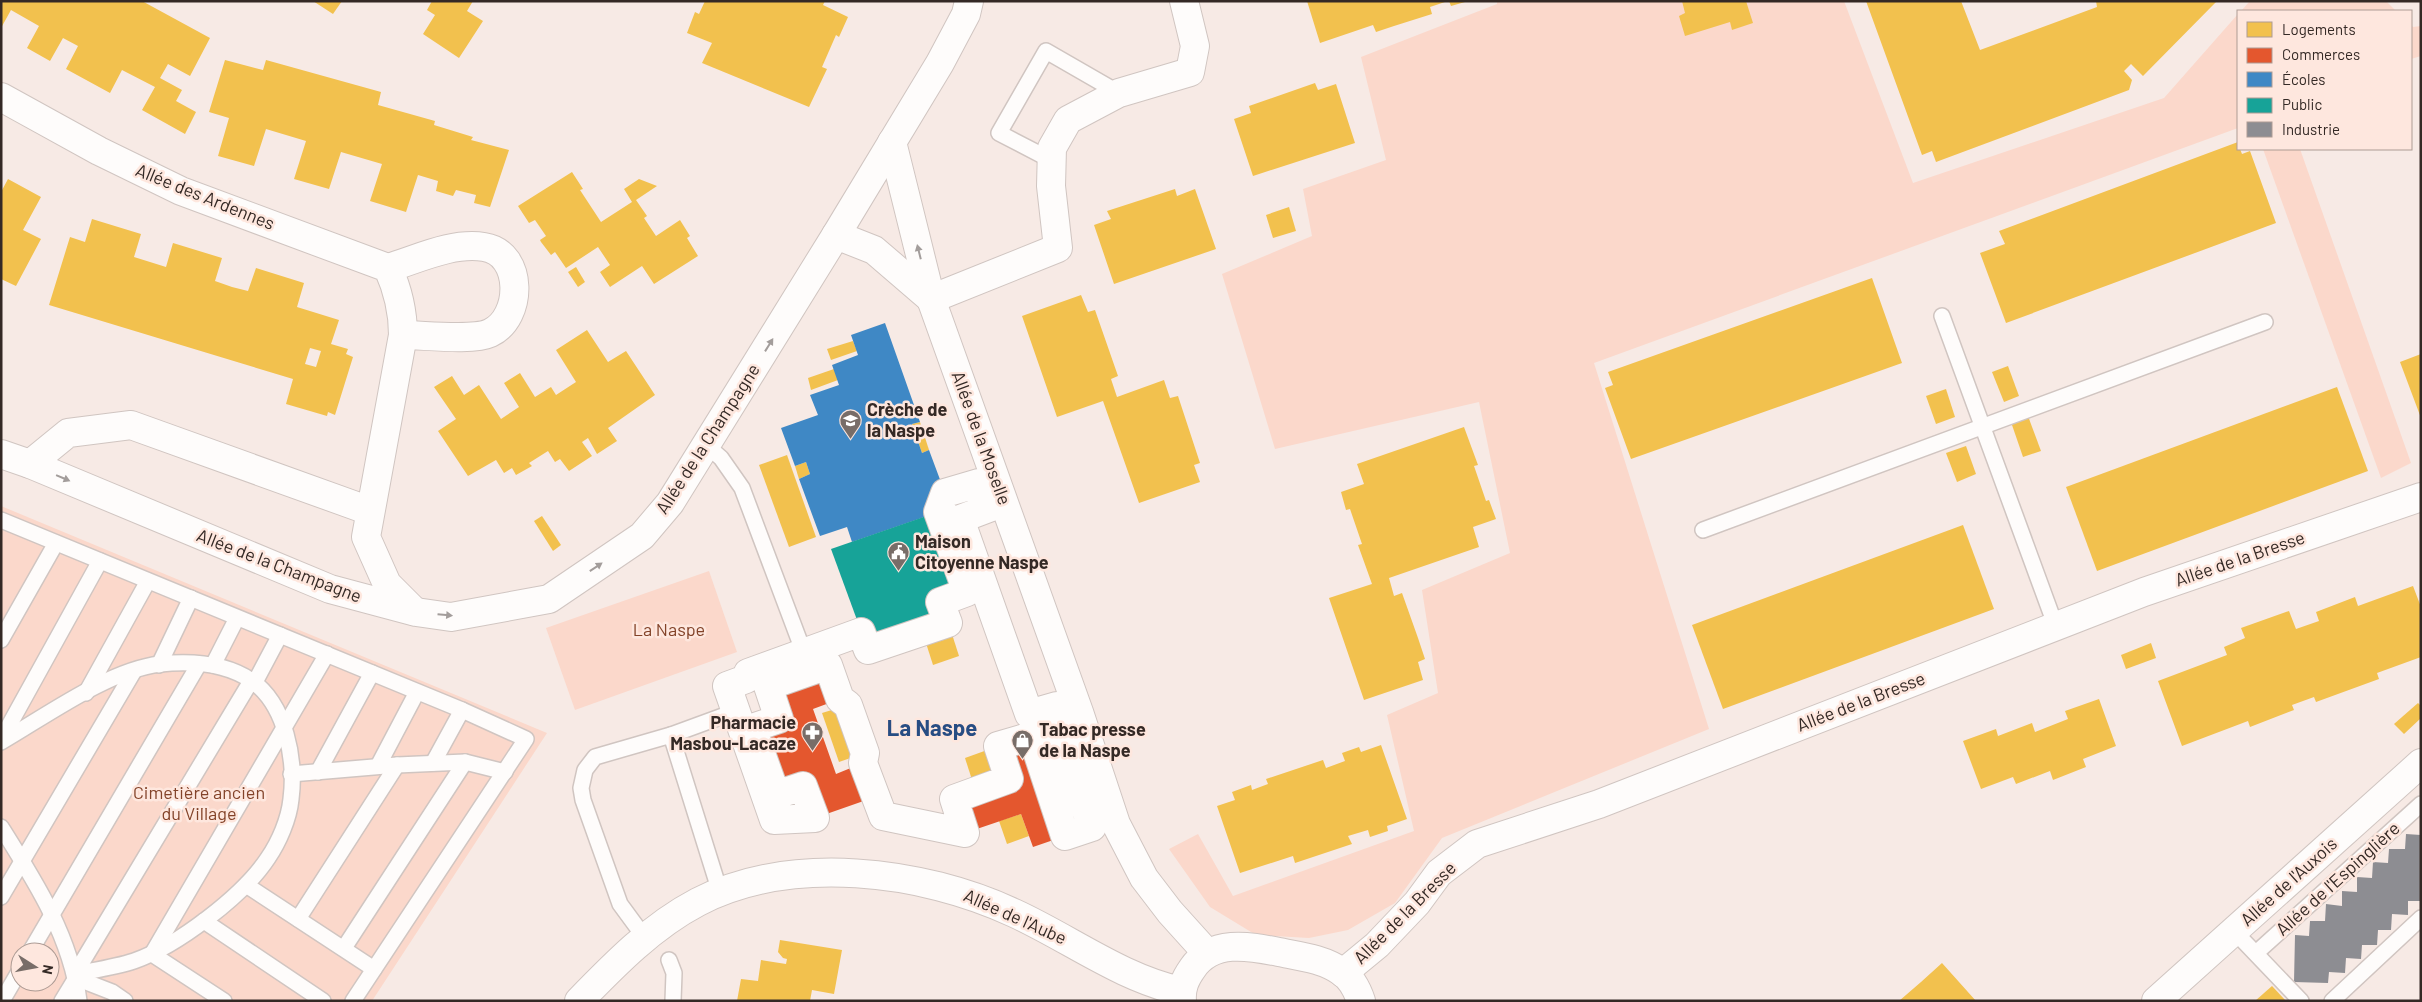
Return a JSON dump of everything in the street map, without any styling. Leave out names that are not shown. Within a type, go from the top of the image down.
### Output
[{"type":"street","name":"Allée de la Champagne","points":[[1,454],[30,464],[330,589],[416,612],[451,617],[549,599],[642,536],[670,503],[940,63],[966,14],[969,1]]},
{"type":"street","points":[[931,299],[1058,248],[1051,186],[1052,148],[1068,120],[1119,93],[1190,72],[1195,46],[1184,1]]},
{"type":"street","name":"Allée des Ardennes","points":[[1,97],[99,151],[181,191],[388,268]]},
{"type":"street","name":"Allée de la Moselle","points":[[892,142],[931,299],[1079,712],[1116,824],[1144,878],[1170,912],[1207,954]]},
{"type":"street","name":"Allée de la Moselle","points":[[836,235],[874,250],[931,299]]},
{"type":"street","points":[[403,335],[474,337],[490,333],[503,324],[513,308],[514,290],[512,270],[502,255],[486,247],[464,246],[441,251],[388,268],[396,285],[400,302],[403,335],[366,537],[387,584],[416,612]]},
{"type":"street","points":[[30,464],[68,433],[131,425],[370,511]]},
{"type":"street","points":[[979,483],[990,508],[960,520],[1030,714],[1057,706],[1066,731],[1059,734],[1092,827],[1065,836],[1032,736],[998,746],[1009,779],[954,799],[965,833],[882,816],[863,763],[865,753],[848,705],[840,699],[828,665],[768,686],[780,719],[752,728],[776,795],[803,786],[815,818],[774,820],[727,686],[746,679],[748,673],[804,653],[861,632],[868,650],[948,623],[940,602],[967,592],[938,512],[945,493],[979,483]]},
{"type":"street","name":"Allée de la Bresse","points":[[1344,973],[1377,945],[1417,903],[1439,873],[1477,844],[1599,804],[2144,592],[2418,504]]},
{"type":"street","name":"Allée de l'Auxois","points":[[2156,1001],[2421,763]]},
{"type":"street","name":"Allée de l'Aube","points":[[579,1001],[645,938],[697,903],[720,892],[750,883],[822,874],[858,874],[937,885],[966,893],[1005,908],[1042,926],[1101,959],[1147,991],[1182,996]]},
{"type":"street","points":[[1182,996],[1187,977],[1196,963],[1207,954],[1220,948],[1233,946],[1258,948],[1312,958],[1331,965],[1344,973],[1352,981],[1361,1001]]},
{"type":"lane","points":[[1051,160],[1000,133],[1046,51],[1119,93]]},
{"type":"lane","points":[[1942,316],[2056,627]]},
{"type":"lane","points":[[1703,530],[2266,322]]},
{"type":"lane","points":[[706,445],[722,458],[742,488],[804,653]]},
{"type":"lane","points":[[4,526],[56,543],[191,598],[462,710],[526,739],[353,1001]]},
{"type":"lane","points":[[1,640],[56,543]]},
{"type":"lane","points":[[1,741],[100,561]]},
{"type":"lane","points":[[86,693],[148,581]]},
{"type":"lane","points":[[159,664],[191,598]]},
{"type":"lane","points":[[36,942],[206,665],[237,618]]},
{"type":"lane","points":[[62,1001],[280,635]]},
{"type":"lane","points":[[152,954],[283,726],[327,654]]},
{"type":"lane","points":[[1,741],[86,693],[134,671],[159,664],[206,665],[253,682],[272,705],[283,726],[291,761],[291,799],[282,832],[268,859],[246,885],[204,921],[152,954],[134,961],[76,976]]},
{"type":"lane","points":[[1,897],[134,671]]},
{"type":"lane","points":[[318,772],[372,673]]},
{"type":"lane","points":[[378,766],[416,692]]},
{"type":"lane","points":[[434,763],[462,710]]},
{"type":"lane","points":[[645,938],[620,904],[583,800],[581,788],[585,770],[595,757],[671,736],[732,713]]},
{"type":"lane","points":[[671,736],[720,892]]},
{"type":"lane","points":[[291,774],[378,766],[465,762],[504,772]]},
{"type":"lane","points":[[344,948],[465,762]]},
{"type":"lane","points":[[298,919],[397,765]]},
{"type":"lane","name":"Allée de l'Espinglière","points":[[2256,953],[2421,804]]},
{"type":"lane","points":[[1,827],[23,861],[52,915],[76,976],[79,1001]]},
{"type":"lane","points":[[246,885],[374,969]]},
{"type":"lane","points":[[2332,1001],[2421,918]]},
{"type":"lane","points":[[204,921],[323,1001]]},
{"type":"lane","points":[[2234,931],[2301,1001]]},
{"type":"lane","points":[[152,954],[224,1001]]},
{"type":"lane","points":[[669,960],[674,973],[672,1001]]},
{"type":"lane","points":[[76,976],[112,992],[125,1001]]},
{"type":"lane","points":[[2,1001],[10,987]]},
{"type":"green space","points":[[1497,1],[1844,1],[1913,183],[2164,98],[2237,15],[2237,128],[1594,363],[1709,729],[1442,838],[1395,903],[1348,930],[1309,938],[1256,935],[1210,907],[1169,849],[1198,834],[1233,896],[1414,831],[1387,715],[1438,693],[1422,590],[1510,553],[1479,402],[1275,449],[1222,274],[1312,236],[1303,189],[1386,160],[1361,57],[1497,4]]},
{"type":"green space","points":[[2250,1],[2386,1],[2395,10],[2242,10]]},
{"type":"green space","points":[[2412,26],[2421,26],[2421,56],[2412,59]]},
{"type":"green space","points":[[2263,150],[2300,150],[2411,463],[2381,478]]},
{"type":"green space","name":"Cimetière ancien du Village","points":[[1,506],[547,733],[372,1001],[1,1001]]},
{"type":"green space","name":"La Naspe","points":[[709,571],[737,652],[575,710],[546,628]]},
{"type":"building: Logements","points":[[1,1],[142,1],[210,38],[190,76],[168,64],[160,78],[182,90],[176,101],[196,112],[185,134],[142,110],[155,87],[122,70],[110,93],[66,69],[78,46],[63,38],[50,61],[27,48],[39,26],[11,10],[1,28]]},
{"type":"building: Logements","points":[[313,1],[342,1],[333,14]]},
{"type":"building: Logements","points":[[432,1],[473,1],[467,11],[483,21],[459,58],[423,34],[435,15],[427,10]]},
{"type":"building: Logements","points":[[705,1],[825,1],[823,5],[848,17],[839,37],[836,35],[822,67],[827,69],[809,107],[702,63],[712,43],[687,33],[695,12],[699,14]]},
{"type":"building: Logements","points":[[1307,1],[1445,2],[1430,7],[1432,14],[1376,32],[1373,25],[1320,43]]},
{"type":"building: Logements","points":[[1449,1],[1465,1],[1465,2],[1451,6]]},
{"type":"building: Logements","points":[[1682,1],[1746,1],[1753,23],[1732,30],[1730,22],[1685,36],[1679,16],[1685,13]]},
{"type":"building: Logements","points":[[1866,1],[1961,1],[1980,50],[2097,7],[2096,1],[2217,1],[2143,76],[2131,64],[2124,71],[2132,80],[2129,90],[1936,162],[1932,151],[1922,155]]},
{"type":"building: Logements","points":[[225,60],[263,70],[266,60],[381,92],[378,105],[435,121],[434,125],[473,137],[471,140],[509,150],[490,207],[474,203],[476,195],[456,190],[453,196],[436,191],[438,181],[418,175],[406,212],[370,201],[382,164],[341,152],[329,189],[294,179],[306,141],[266,129],[254,166],[218,156],[229,118],[209,112]]},
{"type":"building: Logements","points":[[1315,83],[1318,90],[1336,84],[1355,143],[1253,176],[1234,119],[1251,113],[1249,106]]},
{"type":"building: Logements","points":[[2237,142],[2237,150],[2240,150],[2242,154],[2250,151],[2276,223],[2006,323],[1980,253],[2005,244],[1999,231]]},
{"type":"building: Logements","points":[[572,172],[583,189],[580,190],[601,222],[632,202],[624,189],[639,179],[657,186],[636,200],[647,216],[644,218],[656,236],[680,220],[690,236],[687,238],[698,256],[654,284],[642,266],[610,287],[600,272],[610,265],[598,247],[566,268],[555,252],[551,255],[541,242],[540,240],[546,236],[535,220],[529,223],[518,206]]},
{"type":"building: Logements","points":[[8,179],[41,197],[23,230],[41,239],[16,286],[1,279],[1,192]]},
{"type":"building: Logements","points":[[1175,189],[1177,196],[1195,189],[1216,249],[1114,284],[1094,225],[1111,219],[1107,211]]},
{"type":"building: Logements","points":[[1289,207],[1296,231],[1273,238],[1266,215]]},
{"type":"building: Logements","points":[[92,219],[141,234],[134,257],[166,267],[173,243],[222,258],[215,281],[232,287],[248,291],[256,268],[304,283],[297,307],[339,320],[331,344],[348,349],[346,354],[353,357],[335,415],[328,412],[327,416],[286,404],[293,379],[49,305],[70,237],[85,242]],"holes":[[[310,348],[321,351],[316,367],[305,364]]]},
{"type":"building: Logements","points":[[576,267],[585,282],[578,287],[568,272]]},
{"type":"building: Logements","points":[[1872,278],[1902,363],[1631,459],[1605,388],[1613,385],[1608,372]]},
{"type":"building: Logements","points":[[1081,295],[1088,312],[1095,310],[1118,376],[1111,379],[1117,397],[1164,380],[1170,398],[1178,396],[1200,463],[1194,465],[1200,482],[1139,503],[1103,401],[1057,417],[1022,316]]},
{"type":"building: Logements","points":[[587,330],[608,362],[626,351],[655,395],[608,428],[617,441],[597,454],[588,438],[582,442],[592,456],[569,471],[560,459],[555,462],[548,451],[529,463],[532,466],[516,475],[512,468],[504,473],[496,460],[468,476],[438,431],[456,419],[434,387],[452,376],[464,395],[479,385],[501,419],[519,407],[504,383],[520,373],[535,397],[551,387],[556,395],[576,382],[556,350]]},
{"type":"building: Logements","points":[[853,341],[857,351],[831,360],[827,349]]},
{"type":"building: Logements","points":[[2421,354],[2421,418],[2400,362]]},
{"type":"building: Logements","points":[[2008,366],[2019,396],[2004,402],[1992,372]]},
{"type":"building: Logements","points":[[834,369],[838,380],[811,390],[808,378]]},
{"type":"building: Logements","points":[[2337,387],[2368,471],[2097,571],[2066,487]]},
{"type":"building: Logements","points":[[1946,389],[1955,417],[1936,424],[1926,396]]},
{"type":"building: Logements","points":[[2028,416],[2041,451],[2023,457],[2011,422]]},
{"type":"building: Logements","points":[[920,422],[929,450],[922,453],[912,424]]},
{"type":"building: Logements","points":[[1464,427],[1478,465],[1474,466],[1486,501],[1489,500],[1496,519],[1473,527],[1479,547],[1389,578],[1394,596],[1402,593],[1425,659],[1418,662],[1423,680],[1364,700],[1329,598],[1372,584],[1358,545],[1362,544],[1350,509],[1346,510],[1341,492],[1364,484],[1357,464]]},
{"type":"building: Logements","points":[[1966,446],[1976,474],[1957,482],[1946,453]]},
{"type":"building: Logements","points":[[787,455],[816,537],[789,547],[759,465]]},
{"type":"building: Logements","points":[[806,462],[810,474],[799,479],[795,466]]},
{"type":"building: Logements","points":[[542,516],[561,545],[553,551],[534,521]]},
{"type":"building: Logements","points":[[1963,525],[1994,609],[1723,709],[1692,625]]},
{"type":"building: Logements","points":[[2413,586],[2421,607],[2421,657],[2377,673],[2379,679],[2316,702],[2314,697],[2292,705],[2294,710],[2250,727],[2248,721],[2182,746],[2158,681],[2227,655],[2224,647],[2245,638],[2241,628],[2289,611],[2296,629],[2319,621],[2316,612],[2355,597],[2358,606]]},
{"type":"building: Logements","points":[[951,631],[959,656],[933,665],[925,640]]},
{"type":"building: Logements","points":[[2151,643],[2156,658],[2126,669],[2121,655]]},
{"type":"building: Logements","points":[[2099,699],[2116,746],[2083,759],[2086,767],[2053,780],[2050,771],[2016,784],[2013,777],[1981,789],[1963,741],[1996,729],[1998,736],[2032,723],[2035,732],[2068,719],[2065,711]]},
{"type":"building: Logements","points":[[2418,703],[2421,706],[2421,718],[2404,734],[2394,724]]},
{"type":"building: Logements","points":[[848,705],[865,753],[839,762],[822,713]]},
{"type":"building: Logements","points":[[1381,745],[1407,819],[1387,826],[1388,831],[1370,837],[1368,830],[1348,836],[1352,844],[1295,863],[1293,856],[1240,873],[1217,806],[1235,800],[1232,792],[1251,785],[1252,790],[1268,784],[1266,779],[1323,760],[1326,768],[1345,761],[1342,753],[1359,747],[1361,752]]},
{"type":"building: Logements","points":[[990,749],[999,774],[973,783],[965,758]]},
{"type":"building: Logements","points":[[1021,814],[1029,836],[1007,844],[999,821]]},
{"type":"building: Logements","points":[[780,940],[842,950],[834,994],[812,990],[810,1001],[737,1001],[741,979],[758,981],[761,960],[786,964],[787,959],[783,958],[778,952]]},
{"type":"building: Logements","points":[[1942,963],[1976,1001],[1899,1001],[1921,982]]},
{"type":"building: Logements","points":[[2272,986],[2286,1001],[2255,1001]]},
{"type":"building: Commerces","points":[[828,665],[840,699],[813,709],[836,774],[863,763],[875,797],[815,818],[803,786],[776,795],[752,728],[779,719],[768,686]]},
{"type":"building: Commerces","points":[[1032,736],[1065,836],[1033,847],[1021,814],[965,833],[954,799],[1009,779],[998,746]]},
{"type":"building: Écoles","name":"Crèche de la Naspe","points":[[885,323],[920,422],[912,424],[922,453],[929,450],[945,493],[936,513],[852,542],[847,527],[820,536],[799,479],[810,474],[806,462],[795,466],[781,428],[818,415],[810,395],[839,385],[832,365],[858,355],[851,335]]},
{"type":"building: Public","name":"Maison Citoyenne Naspe","points":[[938,512],[967,592],[948,623],[868,650],[831,549]]},
{"type":"building: Industrie","points":[[2406,834],[2421,835],[2421,901],[2408,901],[2408,915],[2392,914],[2391,930],[2378,930],[2377,945],[2362,945],[2361,959],[2346,958],[2345,973],[2329,972],[2328,983],[2294,982],[2295,935],[2309,936],[2310,921],[2325,921],[2326,904],[2342,906],[2342,891],[2357,892],[2357,877],[2372,878],[2373,862],[2388,863],[2389,849],[2405,849]]},
{"type":"place","name":"Crèche de la Naspe","points":[[851,439]]},
{"type":"place","name":"Maison Citoyenne Naspe","points":[[899,571]]},
{"type":"place","name":"Pharmacie Masbou-Lacaze","points":[[812,752]]},
{"type":"place","name":"Tabac presse de la Naspe","points":[[1023,759]]},
{"type":"district","name":"La Naspe","points":[[932,728]]}]
